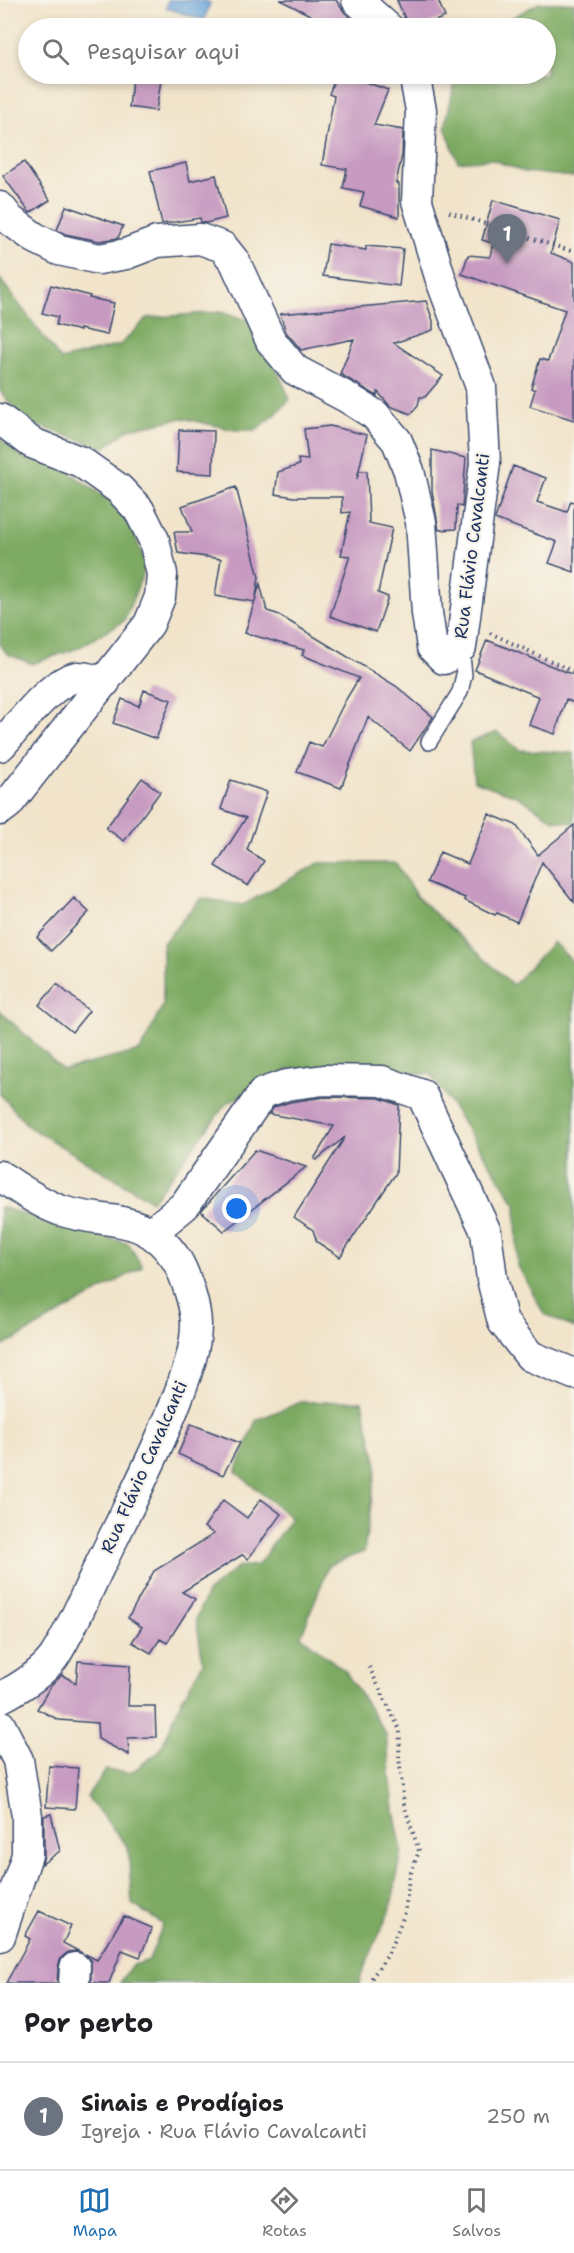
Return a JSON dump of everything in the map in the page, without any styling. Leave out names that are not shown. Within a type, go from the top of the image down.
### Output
[{"type":"street","points":[[357,0],[377,18]]},
{"type":"street","name":"Rua Flávio Cavalcanti","points":[[0,207],[10,220],[35,238],[59,250],[99,259],[126,254],[157,242],[200,239],[223,247],[235,262],[271,341],[295,370],[375,415],[397,441],[409,471],[421,522],[427,613],[432,647],[444,659],[463,634],[485,463],[481,387],[441,280],[417,201],[421,110],[416,84]]},
{"type":"street","points":[[0,419],[32,443],[81,462],[119,489],[139,510],[154,540],[162,574],[160,597],[149,624],[8,804],[0,810]]},
{"type":"street","points":[[0,746],[63,681],[79,676],[105,682]]},
{"type":"street","points":[[152,1232],[184,1206],[237,1127],[263,1093],[286,1085],[324,1080],[382,1081],[422,1095],[486,1232],[492,1279],[503,1322],[530,1356],[574,1374]]},
{"type":"street","name":"Rua Flávio Cavalcanti","points":[[0,1176],[21,1190],[59,1209],[136,1225],[152,1232],[175,1257],[185,1275],[196,1323],[190,1366],[157,1449],[53,1657],[22,1687],[0,1698]]},
{"type":"street","points":[[0,1725],[18,1760],[27,1816],[27,1855],[0,1936]]},
{"type":"lane","points":[[429,742],[460,692],[464,675],[463,634]]},
{"type":"path","points":[[417,201],[574,252]]},
{"type":"path","points":[[463,634],[574,672]]},
{"type":"path","points":[[369,1667],[400,1730],[399,1757],[405,1805],[419,1851],[409,1878],[405,1913],[387,1956],[371,1979],[371,1983]]},
{"type":"green space","points":[[539,3],[574,3],[574,177],[525,172],[491,159],[458,162],[445,127],[454,84],[556,84],[556,18],[511,18]]},
{"type":"green space","points":[[0,279],[61,360],[120,345],[147,318],[220,312],[255,322],[290,399],[256,430],[235,430],[182,418],[129,429],[104,448],[24,421],[0,391]]},
{"type":"green space","points":[[0,437],[18,454],[59,465],[127,513],[146,566],[124,621],[78,648],[32,664],[7,654],[0,644]]},
{"type":"green space","points":[[497,732],[520,750],[574,753],[574,823],[554,820],[519,797],[474,781],[470,742]]},
{"type":"green space","points":[[319,863],[396,863],[416,896],[513,985],[553,942],[574,963],[574,1328],[544,1314],[517,1264],[516,1204],[431,1074],[290,1069],[226,1104],[152,1201],[29,1127],[0,1094],[0,1011],[63,1070],[140,1051],[163,1005],[163,943],[201,898],[243,905]]},
{"type":"green space","points":[[0,1207],[129,1244],[142,1267],[0,1348]]},
{"type":"green space","points":[[362,1401],[377,1464],[364,1552],[329,1565],[301,1636],[345,1671],[386,1734],[394,1810],[402,1851],[391,1907],[360,1978],[360,1983],[120,1983],[131,1966],[149,1960],[163,1924],[132,1904],[128,1847],[87,1797],[106,1770],[130,1773],[160,1751],[182,1699],[203,1663],[196,1618],[207,1593],[238,1567],[258,1565],[291,1518],[236,1472],[256,1420],[301,1402]]},
{"type":"water","points":[[168,0],[202,0],[210,3],[205,18],[166,8]]},
{"type":"building","points":[[280,0],[336,0],[351,18],[316,18]]},
{"type":"building","points":[[397,0],[438,0],[445,17],[442,18],[405,18]]},
{"type":"building","points":[[132,84],[160,84],[156,111],[129,107]]},
{"type":"building","points":[[333,84],[371,84],[388,90],[374,125],[403,130],[402,155],[396,183],[399,184],[399,217],[360,206],[364,192],[343,188],[347,169],[322,165],[334,96],[329,94]]},
{"type":"building","points":[[24,162],[50,200],[30,213],[3,176]]},
{"type":"building","points":[[186,163],[190,181],[216,175],[226,218],[206,223],[201,222],[200,218],[162,224],[150,171]]},
{"type":"building","points":[[493,200],[560,220],[551,253],[574,262],[574,420],[530,406],[535,390],[531,388],[540,359],[548,361],[565,310],[462,274],[468,255],[490,257],[493,243],[482,240]]},
{"type":"building","points":[[66,206],[123,226],[118,238],[99,241],[65,234],[57,230]]},
{"type":"building","points":[[328,244],[366,250],[366,246],[403,249],[399,286],[323,276]]},
{"type":"building","points":[[51,285],[90,296],[89,298],[114,303],[107,335],[56,325],[58,317],[42,313]]},
{"type":"building","points":[[426,301],[433,321],[433,330],[394,343],[443,376],[425,397],[420,397],[418,405],[411,414],[390,406],[378,392],[377,396],[340,374],[354,339],[301,350],[286,332],[280,314]]},
{"type":"building","points":[[330,426],[367,435],[357,479],[359,471],[367,471],[369,523],[392,528],[378,593],[388,597],[376,632],[330,616],[350,556],[341,555],[350,512],[342,513],[342,497],[294,497],[275,494],[278,472],[299,465],[298,459],[308,460],[304,429]]},
{"type":"building","points":[[179,430],[214,431],[213,474],[177,472]]},
{"type":"building","points":[[432,450],[466,458],[462,507],[457,505],[456,529],[439,530],[432,491]]},
{"type":"building","points":[[513,466],[546,478],[537,502],[567,512],[571,501],[574,502],[574,572],[549,563],[557,542],[495,519]]},
{"type":"building","points":[[236,487],[259,577],[255,602],[215,596],[221,559],[178,553],[174,532],[192,532],[182,506]]},
{"type":"building","points":[[260,584],[267,611],[277,614],[396,686],[433,717],[410,751],[368,717],[341,788],[297,772],[309,742],[322,747],[359,678],[302,655],[304,650],[245,633]]},
{"type":"building","points":[[487,640],[574,675],[574,703],[566,699],[555,734],[529,725],[539,697],[475,670]]},
{"type":"building","points":[[144,690],[171,700],[156,739],[113,723],[122,699],[139,706]]},
{"type":"building","points":[[142,778],[160,792],[124,841],[106,828]]},
{"type":"building","points":[[231,780],[267,792],[247,850],[264,861],[248,886],[215,866],[246,818],[221,809]]},
{"type":"building","points":[[489,814],[516,825],[538,855],[574,825],[574,902],[542,862],[517,922],[497,913],[495,915],[464,900],[465,898],[427,882],[440,852],[468,864]]},
{"type":"building","points":[[74,898],[89,912],[51,951],[37,937]]},
{"type":"building","points":[[57,984],[89,1011],[72,1032],[39,1005]]},
{"type":"building","points":[[325,1097],[379,1098],[399,1105],[396,1173],[340,1257],[317,1242],[313,1230],[294,1217],[345,1137],[316,1160],[314,1159],[334,1126],[269,1114],[274,1107],[290,1102]]},
{"type":"building","points":[[255,1150],[306,1167],[224,1231],[201,1211]]},
{"type":"building","points":[[191,1424],[240,1443],[223,1475],[178,1454]]},
{"type":"building","points":[[261,1499],[281,1514],[248,1559],[242,1555],[182,1592],[195,1599],[167,1643],[160,1639],[151,1653],[132,1642],[142,1627],[128,1618],[154,1571],[214,1534],[204,1527],[223,1500],[247,1518]]},
{"type":"building","points":[[78,1661],[130,1665],[128,1706],[155,1706],[156,1737],[128,1738],[129,1755],[98,1739],[97,1723],[59,1720],[37,1709],[50,1687],[62,1675],[76,1683]]},
{"type":"building","points":[[49,1766],[78,1768],[75,1809],[46,1807]]},
{"type":"building","points":[[51,1814],[60,1851],[42,1864],[44,1816]]},
{"type":"building","points":[[39,1911],[71,1926],[63,1943],[82,1953],[68,1952],[61,1958],[57,1983],[6,1983],[30,1939],[25,1936]]},
{"type":"building","points":[[124,1916],[152,1928],[140,1957],[122,1950],[109,1983],[91,1983],[91,1961],[85,1954],[97,1960]]},
{"type":"place","name":"Sinais e Prodígios","points":[[507,264]]}]
